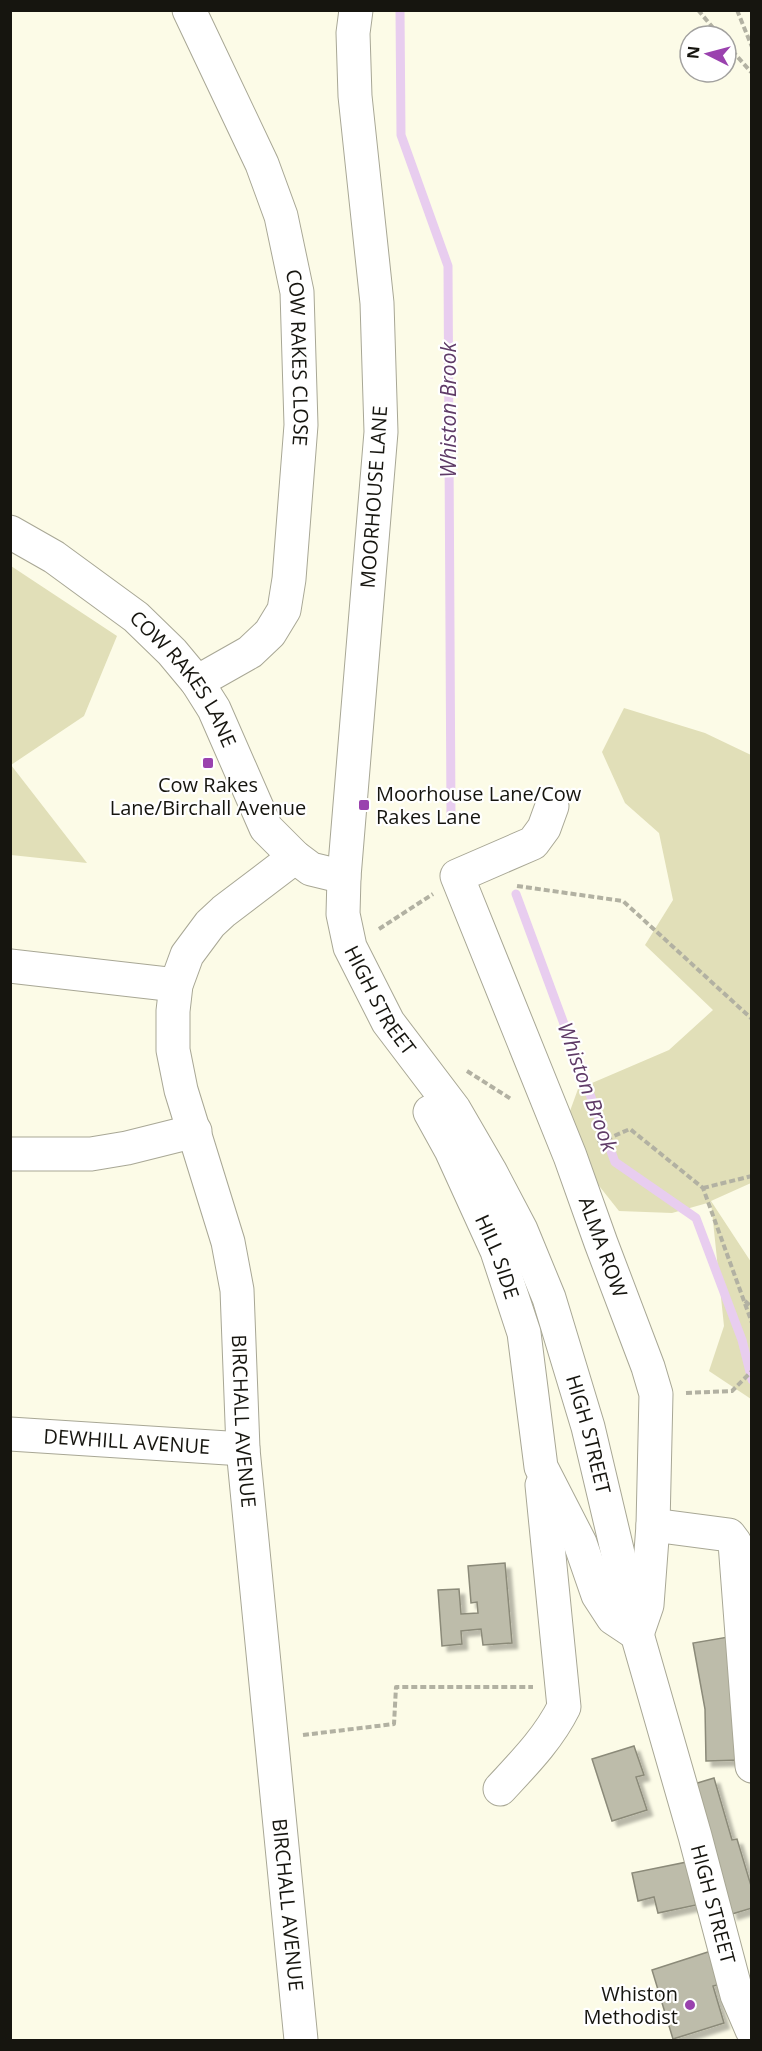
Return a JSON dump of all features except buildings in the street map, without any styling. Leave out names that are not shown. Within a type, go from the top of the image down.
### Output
[{"type":"street","name":"COW RAKES CLOSE","points":[[189,10],[262,164],[281,216],[297,292],[301,425],[289,579],[284,610],[270,633],[250,652],[197,682]]},
{"type":"street","name":"MOORHOUSE LANE","points":[[344,877],[381,432],[376,303],[355,96],[353,33],[356,10]]},
{"type":"street","name":"COW RAKES LANE","points":[[10,532],[54,557],[136,617],[172,652],[197,682],[214,710],[266,828],[295,857],[311,869],[344,877]]},
{"type":"street","name":"ALMA ROW","points":[[552,806],[544,828],[533,843],[457,876],[570,1156],[656,1394],[653,1525],[647,1605],[637,1634]]},
{"type":"street","name":"BIRCHALL AVENUE","points":[[295,857],[224,911],[210,924],[187,955],[176,985],[173,1050],[181,1090],[228,1242],[237,1290],[243,1449],[301,2040]]},
{"type":"street","name":"HIGH STREET","points":[[344,877],[343,914],[350,947],[388,1022],[454,1109],[490,1171],[522,1230],[549,1298],[588,1427],[637,1634],[695,1836],[737,1995],[752,2030]]},
{"type":"street","points":[[10,966],[176,985]]},
{"type":"street","name":"HILL SIDE","points":[[416,1060],[417,1089],[452,1150],[497,1251],[524,1334],[540,1467],[564,1707],[536,1751],[500,1789]]},
{"type":"street","points":[[10,1154],[91,1154],[127,1148],[195,1131]]},
{"type":"street","name":"DEWHILL AVENUE","points":[[10,1434],[243,1449]]},
{"type":"street","name":"HILL SIDE","points":[[540,1467],[580,1543],[598,1595],[613,1618],[637,1634]]},
{"type":"street","points":[[653,1525],[729,1535],[735,1543],[752,1766]]},
{"type":"path","points":[[698,10],[710,24]]},
{"type":"path","points":[[737,10],[752,47]]},
{"type":"path","points":[[738,57],[752,73]]},
{"type":"path","points":[[513,885],[623,901],[752,1019]]},
{"type":"path","points":[[350,947],[421,903]]},
{"type":"path","points":[[459,1065],[518,1103]]},
{"type":"path","points":[[630,1129],[703,1188],[752,1323]]},
{"type":"path","points":[[703,1188],[752,1176]]},
{"type":"path","points":[[745,1301],[752,1307]]},
{"type":"path","points":[[656,1394],[732,1391],[752,1371]]},
{"type":"path","points":[[271,1739],[394,1724],[396,1687],[563,1687]]},
{"type":"shaded area","points":[[11,566],[117,636],[84,716],[11,765]]},
{"type":"shaded area","points":[[624,708],[705,733],[751,755],[751,1183],[711,1201],[751,1262],[751,1399],[709,1371],[724,1326],[711,1202],[672,1213],[619,1211],[596,1182],[570,1111],[578,1089],[669,1050],[713,1010],[645,945],[673,900],[659,833],[625,803],[602,752]]},
{"type":"shaded area","points":[[11,765],[87,863],[11,855]]},
{"type":"waterway","name":"Whiston Brook","points":[[400,10],[401,135],[448,266],[451,817]]},
{"type":"waterway","name":"Whiston Brook","points":[[516,894],[615,1162],[696,1218],[742,1340],[752,1380]]},
{"type":"place","name":"Cow Rakes Lane/Birchall Avenue","points":[[208,763]]},
{"type":"place","name":"Moorhouse Lane/Cow Rakes Lane","points":[[364,805]]},
{"type":"place","name":"Whiston Methodist","points":[[690,2005]]}]
